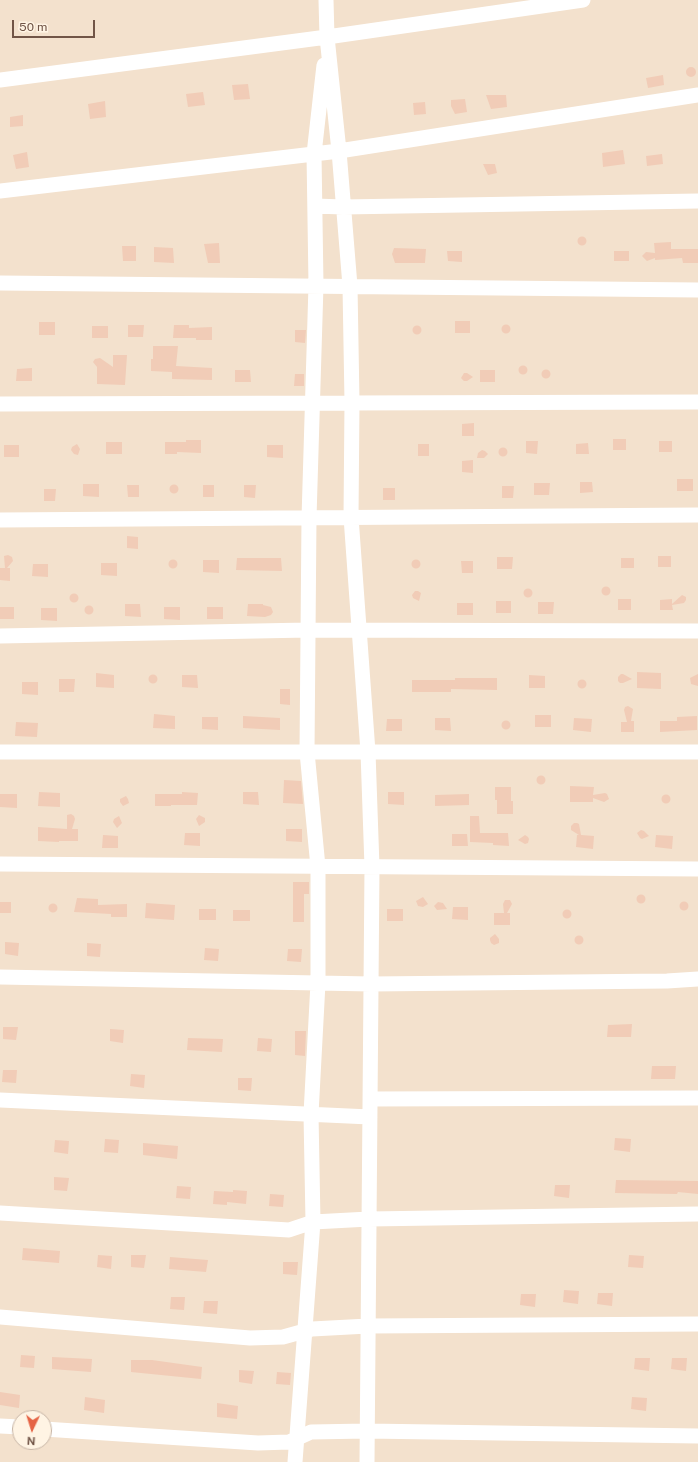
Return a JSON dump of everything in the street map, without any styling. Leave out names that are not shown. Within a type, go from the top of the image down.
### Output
[{"type":"street","points":[[326,0],[327,37],[339,151],[350,286],[352,402],[351,517],[368,752],[372,867],[367,1462]]},
{"type":"street","points":[[0,80],[327,37],[583,0]]},
{"type":"street","points":[[295,1462],[313,1222],[311,1114],[318,983],[318,867],[307,752],[309,518],[316,285],[314,154],[327,37]]},
{"type":"street","points":[[0,191],[339,151],[698,95]]},
{"type":"street","points":[[315,206],[343,207],[698,201]]},
{"type":"street","points":[[0,283],[698,290]]},
{"type":"street","points":[[0,404],[698,402]]},
{"type":"street","points":[[0,520],[698,515]]},
{"type":"street","points":[[0,636],[359,629],[698,631]]},
{"type":"street","points":[[0,752],[698,752]]},
{"type":"street","points":[[0,864],[698,869]]},
{"type":"street","points":[[0,977],[370,984],[667,981],[698,979]]},
{"type":"street","points":[[370,1099],[698,1098]]},
{"type":"street","points":[[0,1100],[370,1117]]},
{"type":"street","points":[[0,1212],[289,1230],[313,1222],[369,1219],[698,1214]]},
{"type":"street","points":[[0,1317],[250,1338],[283,1337],[312,1329],[368,1326],[698,1324]]},
{"type":"street","points":[[0,1426],[12,1427]]},
{"type":"street","points":[[52,1430],[258,1443],[289,1442],[311,1432],[367,1431],[698,1436]]},
{"type":"shaded area","points":[[0,0],[698,0],[698,1462],[0,1462]]},
{"type":"building","points":[[691,67],[696,72],[691,77],[686,72]]},
{"type":"building","points":[[663,75],[664,85],[648,88],[646,78]]},
{"type":"building","points":[[248,84],[250,99],[234,100],[232,85]]},
{"type":"building","points":[[203,92],[205,105],[188,107],[186,94]]},
{"type":"building","points":[[486,95],[506,95],[507,107],[491,109]]},
{"type":"building","points":[[465,99],[467,112],[455,114],[451,106],[451,100]]},
{"type":"building","points":[[105,101],[106,117],[90,119],[88,104]]},
{"type":"building","points":[[425,102],[426,114],[414,115],[413,103]]},
{"type":"building","points":[[23,115],[23,126],[10,127],[10,117]]},
{"type":"building","points":[[623,150],[625,164],[603,167],[602,153]]},
{"type":"building","points":[[27,152],[29,167],[16,169],[13,155]]},
{"type":"building","points":[[662,154],[663,164],[647,166],[646,156]]},
{"type":"building","points":[[483,164],[495,164],[497,173],[488,175]]},
{"type":"building","points":[[582,236],[587,241],[582,246],[577,241]]},
{"type":"building","points":[[671,242],[671,249],[698,249],[698,263],[683,263],[682,258],[655,260],[655,258],[647,261],[642,256],[646,252],[655,253],[654,243]]},
{"type":"building","points":[[219,243],[220,263],[208,263],[204,244]]},
{"type":"building","points":[[122,246],[136,246],[136,261],[123,261]]},
{"type":"building","points":[[154,247],[173,248],[174,263],[154,262]]},
{"type":"building","points":[[394,248],[426,249],[425,263],[395,263],[392,254]]},
{"type":"building","points":[[447,251],[462,251],[462,262],[448,261]]},
{"type":"building","points":[[614,251],[629,251],[629,261],[614,261]]},
{"type":"building","points":[[455,321],[470,321],[470,333],[455,333]]},
{"type":"building","points":[[39,322],[55,322],[55,335],[39,335]]},
{"type":"building","points":[[128,325],[144,325],[143,337],[128,337]]},
{"type":"building","points":[[174,325],[189,325],[189,328],[212,327],[212,340],[173,338]]},
{"type":"building","points":[[504,325],[508,325],[510,329],[508,333],[504,333],[502,331],[502,327]]},
{"type":"building","points":[[92,326],[108,326],[108,338],[92,338]]},
{"type":"building","points":[[415,326],[419,326],[421,330],[419,334],[415,334],[413,332],[413,328]]},
{"type":"building","points":[[295,330],[306,330],[305,343],[295,342]]},
{"type":"building","points":[[153,346],[178,346],[176,366],[212,368],[212,380],[172,379],[172,372],[151,371]]},
{"type":"building","points":[[113,355],[127,355],[125,385],[97,384],[97,367],[93,362],[95,359],[100,358],[113,367]]},
{"type":"building","points":[[521,366],[525,366],[527,370],[525,374],[521,374],[519,372],[519,368]]},
{"type":"building","points":[[32,368],[32,381],[16,381],[17,369]]},
{"type":"building","points":[[235,370],[250,370],[251,382],[235,382]]},
{"type":"building","points":[[480,370],[495,370],[495,382],[480,382]]},
{"type":"building","points":[[544,370],[548,370],[550,374],[548,378],[544,378],[542,376],[542,372]]},
{"type":"building","points":[[464,373],[467,373],[473,377],[467,381],[464,381],[461,378]]},
{"type":"building","points":[[295,374],[304,374],[304,386],[294,386]]},
{"type":"building","points":[[474,423],[474,436],[462,436],[462,424]]},
{"type":"building","points":[[613,439],[626,439],[626,450],[613,450]]},
{"type":"building","points":[[186,440],[201,440],[201,453],[177,452],[177,454],[165,454],[165,442],[186,442]]},
{"type":"building","points":[[526,441],[538,441],[537,454],[526,453]]},
{"type":"building","points":[[659,441],[672,441],[672,452],[659,452]]},
{"type":"building","points":[[106,442],[122,442],[122,454],[106,454]]},
{"type":"building","points":[[588,443],[589,454],[576,454],[576,444]]},
{"type":"building","points":[[77,444],[80,449],[78,455],[74,454],[71,450],[72,447]]},
{"type":"building","points":[[418,444],[429,444],[429,456],[418,456]]},
{"type":"building","points":[[4,445],[19,445],[19,457],[4,457]]},
{"type":"building","points":[[267,445],[283,445],[283,458],[267,457]]},
{"type":"building","points":[[501,448],[505,448],[507,452],[505,456],[501,456],[499,454],[499,450]]},
{"type":"building","points":[[482,450],[488,454],[484,458],[477,458],[478,453]]},
{"type":"building","points":[[473,460],[473,473],[462,472],[462,461]]},
{"type":"building","points":[[677,479],[693,479],[693,491],[677,491]]},
{"type":"building","points":[[580,482],[592,482],[593,492],[580,493]]},
{"type":"building","points":[[534,483],[550,483],[549,495],[534,495]]},
{"type":"building","points":[[83,484],[99,484],[99,497],[83,496]]},
{"type":"building","points":[[127,485],[139,485],[139,497],[128,497]]},
{"type":"building","points":[[172,485],[176,485],[178,489],[176,493],[172,493],[170,491],[170,487]]},
{"type":"building","points":[[203,485],[214,485],[214,497],[203,497]]},
{"type":"building","points":[[244,485],[256,485],[255,498],[244,497]]},
{"type":"building","points":[[502,486],[514,486],[513,498],[502,498]]},
{"type":"building","points":[[383,488],[395,488],[395,500],[383,500]]},
{"type":"building","points":[[44,489],[56,489],[55,501],[44,501]]},
{"type":"building","points":[[127,536],[138,537],[138,549],[127,548]]},
{"type":"building","points":[[8,555],[12,557],[13,561],[7,568],[10,568],[10,581],[0,580],[0,568],[5,568],[4,556]]},
{"type":"building","points":[[658,556],[671,556],[671,567],[658,567]]},
{"type":"building","points":[[497,557],[513,557],[512,569],[497,569]]},
{"type":"building","points":[[237,558],[281,558],[282,571],[236,570]]},
{"type":"building","points":[[621,558],[634,558],[634,568],[621,568]]},
{"type":"building","points":[[171,560],[175,560],[177,564],[175,568],[171,568],[169,566],[169,562]]},
{"type":"building","points":[[203,560],[219,560],[219,573],[203,572]]},
{"type":"building","points":[[414,560],[418,560],[420,564],[418,568],[414,568],[412,566],[412,562]]},
{"type":"building","points":[[461,561],[473,561],[473,573],[462,573]]},
{"type":"building","points":[[101,563],[117,563],[117,576],[101,575]]},
{"type":"building","points":[[33,564],[48,564],[48,577],[32,576]]},
{"type":"building","points":[[606,586],[611,591],[606,596],[601,591]]},
{"type":"building","points":[[528,588],[533,593],[528,598],[523,593]]},
{"type":"building","points":[[415,591],[421,593],[419,601],[413,598],[412,595]]},
{"type":"building","points":[[74,593],[79,598],[74,603],[69,598]]},
{"type":"building","points":[[682,595],[686,597],[684,603],[672,605],[673,610],[660,610],[660,600],[672,599],[672,604]]},
{"type":"building","points":[[618,599],[631,599],[631,610],[618,610]]},
{"type":"building","points":[[496,601],[511,601],[511,613],[496,613]]},
{"type":"building","points":[[538,602],[554,602],[553,614],[538,614]]},
{"type":"building","points":[[457,603],[473,603],[473,615],[457,615]]},
{"type":"building","points":[[125,604],[140,604],[141,617],[125,616]]},
{"type":"building","points":[[248,604],[263,604],[271,607],[273,612],[271,615],[265,617],[247,616]]},
{"type":"building","points":[[87,606],[91,606],[93,610],[91,614],[87,614],[85,612],[85,608]]},
{"type":"building","points":[[0,607],[14,607],[14,619],[0,619]]},
{"type":"building","points":[[164,607],[180,607],[180,620],[164,619]]},
{"type":"building","points":[[207,607],[223,607],[223,619],[207,619]]},
{"type":"building","points":[[41,608],[57,608],[57,621],[41,620]]},
{"type":"building","points":[[637,672],[661,673],[661,689],[637,688]]},
{"type":"building","points":[[96,673],[114,675],[114,688],[96,687]]},
{"type":"building","points":[[621,674],[632,679],[620,683],[618,681],[618,677]]},
{"type":"building","points":[[698,674],[698,686],[691,684],[690,678]]},
{"type":"building","points":[[151,675],[155,675],[157,679],[155,683],[151,683],[149,681],[149,677]]},
{"type":"building","points":[[182,675],[197,675],[198,688],[182,687]]},
{"type":"building","points":[[529,675],[545,676],[545,688],[529,688]]},
{"type":"building","points":[[455,678],[497,678],[497,690],[451,689],[451,692],[412,692],[412,680],[455,680]]},
{"type":"building","points":[[59,679],[75,679],[74,692],[59,692]]},
{"type":"building","points":[[580,680],[584,680],[586,684],[584,688],[580,688],[578,686],[578,682]]},
{"type":"building","points":[[22,682],[38,682],[38,695],[22,694]]},
{"type":"building","points":[[280,689],[290,689],[290,705],[280,704]]},
{"type":"building","points":[[628,706],[633,709],[631,721],[634,721],[634,732],[621,732],[621,722],[627,722],[624,710],[625,707]]},
{"type":"building","points":[[154,714],[175,716],[175,729],[153,728]]},
{"type":"building","points":[[535,715],[551,715],[551,727],[535,727]]},
{"type":"building","points":[[243,716],[280,718],[280,730],[243,728]]},
{"type":"building","points":[[697,716],[697,730],[660,732],[660,721],[677,721],[677,717]]},
{"type":"building","points":[[202,717],[218,717],[218,730],[202,729]]},
{"type":"building","points":[[435,718],[450,718],[451,731],[435,730]]},
{"type":"building","points":[[574,718],[592,719],[591,732],[573,730]]},
{"type":"building","points":[[387,719],[402,719],[402,731],[386,731]]},
{"type":"building","points":[[504,721],[508,721],[510,725],[508,729],[504,729],[502,727],[502,723]]},
{"type":"building","points":[[16,722],[38,723],[37,737],[15,736]]},
{"type":"building","points":[[539,776],[543,776],[545,780],[543,784],[539,784],[537,782],[537,778]]},
{"type":"building","points":[[284,780],[301,781],[303,804],[283,803]]},
{"type":"building","points":[[570,786],[594,787],[593,795],[605,793],[609,799],[604,802],[593,798],[593,802],[570,802]]},
{"type":"building","points":[[495,787],[511,787],[513,814],[497,814]]},
{"type":"building","points":[[39,792],[60,793],[60,807],[38,806]]},
{"type":"building","points":[[182,792],[198,793],[197,805],[155,806],[155,794],[182,794]]},
{"type":"building","points":[[243,792],[258,792],[259,805],[243,804]]},
{"type":"building","points":[[388,792],[404,792],[404,805],[388,804]]},
{"type":"building","points":[[0,794],[17,794],[17,808],[0,807]]},
{"type":"building","points":[[469,794],[469,805],[435,806],[435,795]]},
{"type":"building","points":[[664,795],[668,795],[670,799],[668,803],[664,803],[662,801],[662,797]]},
{"type":"building","points":[[126,796],[129,803],[123,806],[120,799]]},
{"type":"building","points":[[71,814],[75,819],[72,829],[78,829],[78,841],[38,841],[38,827],[67,829],[67,815]]},
{"type":"building","points":[[199,815],[205,818],[205,822],[199,826],[196,819]]},
{"type":"building","points":[[119,816],[122,823],[117,828],[113,822],[114,819]]},
{"type":"building","points":[[470,816],[479,816],[480,833],[508,833],[509,846],[493,845],[493,843],[470,842]]},
{"type":"building","points":[[574,823],[579,824],[581,835],[594,836],[593,849],[576,847],[577,835],[579,835],[571,830],[571,826]]},
{"type":"building","points":[[286,829],[302,829],[302,842],[286,841]]},
{"type":"building","points":[[641,830],[649,836],[642,839],[640,838],[637,833]]},
{"type":"building","points":[[185,833],[200,833],[200,846],[184,845]]},
{"type":"building","points":[[452,834],[467,834],[468,846],[452,846]]},
{"type":"building","points":[[103,835],[118,836],[118,848],[102,848]]},
{"type":"building","points":[[525,835],[529,839],[528,843],[525,844],[518,840]]},
{"type":"building","points":[[656,835],[673,836],[672,849],[655,847]]},
{"type":"building","points":[[293,882],[309,882],[309,894],[304,894],[304,922],[293,922]]},
{"type":"building","points":[[639,895],[643,895],[645,899],[643,903],[639,903],[637,901],[637,897]]},
{"type":"building","points":[[423,897],[428,904],[423,907],[418,906],[416,901]]},
{"type":"building","points":[[77,898],[98,899],[98,905],[127,904],[127,917],[111,917],[111,914],[74,912]]},
{"type":"building","points":[[505,900],[510,900],[512,904],[507,913],[510,913],[510,925],[494,925],[494,913],[504,913],[503,904]]},
{"type":"building","points":[[684,901],[689,906],[684,911],[679,906]]},
{"type":"building","points":[[0,902],[11,902],[11,913],[0,913]]},
{"type":"building","points":[[438,902],[443,903],[447,909],[437,910],[434,906]]},
{"type":"building","points":[[146,903],[175,905],[174,920],[145,918]]},
{"type":"building","points":[[51,904],[55,904],[57,908],[55,912],[51,912],[49,910],[49,906]]},
{"type":"building","points":[[453,907],[468,907],[468,920],[452,919]]},
{"type":"building","points":[[199,909],[216,909],[216,920],[199,920]]},
{"type":"building","points":[[387,909],[403,909],[403,921],[387,921]]},
{"type":"building","points":[[233,910],[250,910],[250,921],[233,921]]},
{"type":"building","points":[[565,910],[569,910],[571,914],[569,918],[565,918],[563,916],[563,912]]},
{"type":"building","points":[[495,934],[499,939],[499,943],[494,945],[491,943],[490,938]]},
{"type":"building","points":[[577,936],[581,936],[583,940],[581,944],[577,944],[575,942],[575,938]]},
{"type":"building","points":[[5,942],[19,943],[18,956],[5,954]]},
{"type":"building","points":[[87,943],[101,944],[100,957],[87,956]]},
{"type":"building","points":[[205,948],[219,949],[218,961],[204,960]]},
{"type":"building","points":[[288,949],[302,949],[301,962],[287,961]]},
{"type":"building","points":[[632,1024],[631,1037],[607,1037],[608,1025]]},
{"type":"building","points":[[3,1027],[18,1027],[16,1040],[3,1039]]},
{"type":"building","points":[[110,1029],[124,1030],[123,1043],[110,1041]]},
{"type":"building","points":[[295,1031],[306,1031],[305,1056],[295,1055]]},
{"type":"building","points":[[188,1038],[223,1039],[222,1052],[187,1050]]},
{"type":"building","points":[[258,1038],[272,1039],[271,1052],[257,1051]]},
{"type":"building","points":[[652,1066],[676,1066],[675,1079],[651,1079]]},
{"type":"building","points":[[3,1070],[17,1070],[16,1083],[2,1082]]},
{"type":"building","points":[[131,1074],[145,1075],[144,1088],[130,1086]]},
{"type":"building","points":[[238,1078],[252,1078],[251,1091],[238,1090]]},
{"type":"building","points":[[615,1138],[631,1139],[630,1152],[614,1150]]},
{"type":"building","points":[[105,1139],[119,1140],[118,1153],[104,1152]]},
{"type":"building","points":[[55,1140],[69,1141],[68,1154],[54,1152]]},
{"type":"building","points":[[143,1143],[178,1146],[177,1159],[143,1155]]},
{"type":"building","points":[[54,1177],[69,1178],[67,1191],[54,1190]]},
{"type":"building","points":[[616,1180],[698,1181],[698,1194],[678,1192],[677,1194],[615,1193]]},
{"type":"building","points":[[555,1185],[570,1185],[569,1198],[554,1196]]},
{"type":"building","points":[[177,1186],[191,1187],[190,1199],[176,1198]]},
{"type":"building","points":[[233,1190],[247,1191],[246,1204],[227,1202],[227,1205],[213,1204],[214,1191],[233,1192]]},
{"type":"building","points":[[270,1194],[284,1195],[283,1207],[269,1206]]},
{"type":"building","points":[[23,1248],[60,1251],[59,1263],[22,1260]]},
{"type":"building","points":[[98,1255],[112,1256],[111,1269],[97,1267]]},
{"type":"building","points":[[131,1255],[146,1255],[144,1268],[131,1267]]},
{"type":"building","points":[[629,1255],[644,1256],[643,1268],[628,1267]]},
{"type":"building","points":[[170,1257],[208,1260],[206,1272],[169,1269]]},
{"type":"building","points":[[283,1262],[298,1262],[297,1275],[283,1274]]},
{"type":"building","points":[[564,1290],[579,1291],[578,1304],[563,1302]]},
{"type":"building","points":[[598,1293],[613,1293],[612,1306],[597,1304]]},
{"type":"building","points":[[521,1294],[536,1294],[535,1307],[520,1305]]},
{"type":"building","points":[[171,1297],[185,1297],[184,1310],[170,1309]]},
{"type":"building","points":[[204,1301],[218,1301],[217,1314],[203,1313]]},
{"type":"building","points":[[21,1355],[35,1356],[34,1368],[20,1367]]},
{"type":"building","points":[[52,1357],[92,1359],[91,1372],[52,1369]]},
{"type":"building","points":[[635,1358],[650,1358],[649,1371],[634,1369]]},
{"type":"building","points":[[672,1358],[687,1358],[686,1371],[671,1369]]},
{"type":"building","points":[[131,1360],[152,1360],[202,1367],[201,1379],[131,1372]]},
{"type":"building","points":[[239,1370],[254,1371],[252,1384],[239,1382]]},
{"type":"building","points":[[277,1372],[291,1373],[290,1385],[276,1384]]},
{"type":"building","points":[[0,1392],[20,1395],[19,1408],[0,1405]]},
{"type":"building","points":[[85,1397],[105,1400],[104,1413],[84,1410]]},
{"type":"building","points":[[632,1397],[647,1398],[646,1411],[631,1409]]},
{"type":"building","points":[[217,1403],[238,1406],[237,1419],[217,1417]]}]
